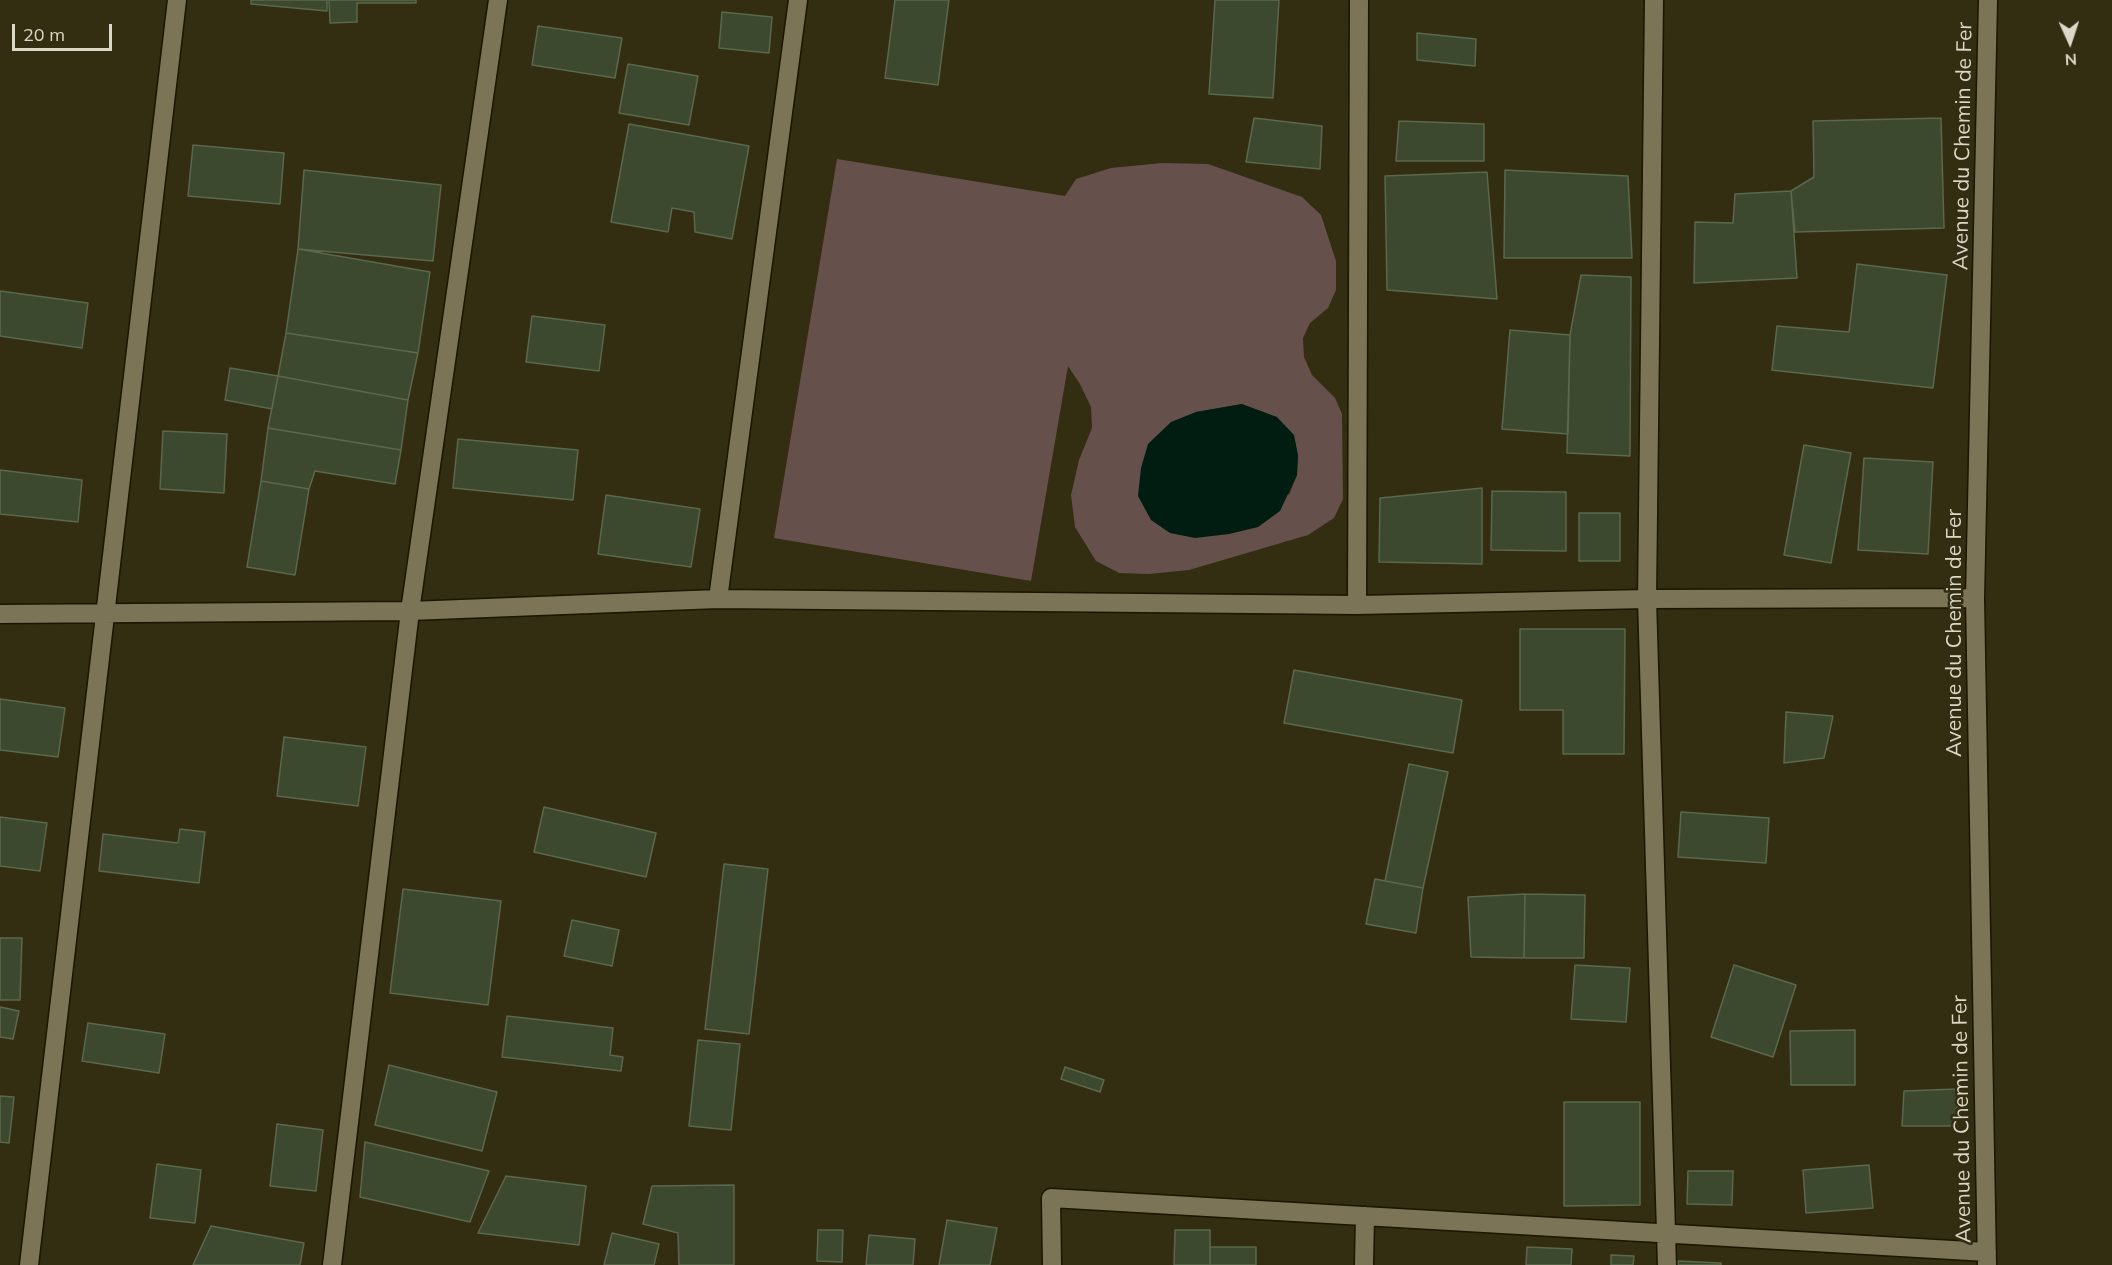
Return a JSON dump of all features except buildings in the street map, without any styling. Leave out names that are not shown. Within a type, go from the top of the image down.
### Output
[{"type":"street","points":[[29,1265],[177,0]]},
{"type":"street","points":[[332,1265],[410,611],[498,0]]},
{"type":"street","points":[[718,598],[798,0]]},
{"type":"street","points":[[1358,605],[1359,0]]},
{"type":"street","points":[[1654,0],[1647,598],[1667,1265]]},
{"type":"street","name":"Avenue du Chemin de Fer","points":[[1987,1258],[1975,598],[1988,0]]},
{"type":"street","points":[[0,614],[410,611],[718,598],[1358,605],[1647,598],[1975,598]]},
{"type":"street","points":[[1052,1265],[1052,1198],[1667,1232],[1987,1258]]},
{"type":"street","points":[[1364,1265],[1365,1216]]},
{"type":"shaded area","points":[[837,159],[1065,196],[1076,179],[1111,168],[1162,163],[1208,164],[1302,197],[1321,215],[1336,261],[1336,290],[1328,308],[1310,323],[1303,338],[1304,357],[1312,375],[1335,398],[1342,414],[1343,499],[1334,518],[1308,535],[1189,570],[1149,574],[1119,573],[1096,561],[1075,527],[1071,495],[1079,460],[1092,428],[1091,407],[1068,366],[1031,581],[774,538]],"holes":[[[1242,404],[1298,455],[1297,475],[1289,495],[1196,412]]]},
{"type":"shaded area","points":[[1242,404],[1277,417],[1294,435],[1298,455],[1297,475],[1280,511],[1258,527],[1229,534],[1195,538],[1170,533],[1151,520],[1138,496],[1141,468],[1148,444],[1171,422],[1196,412]]}]
